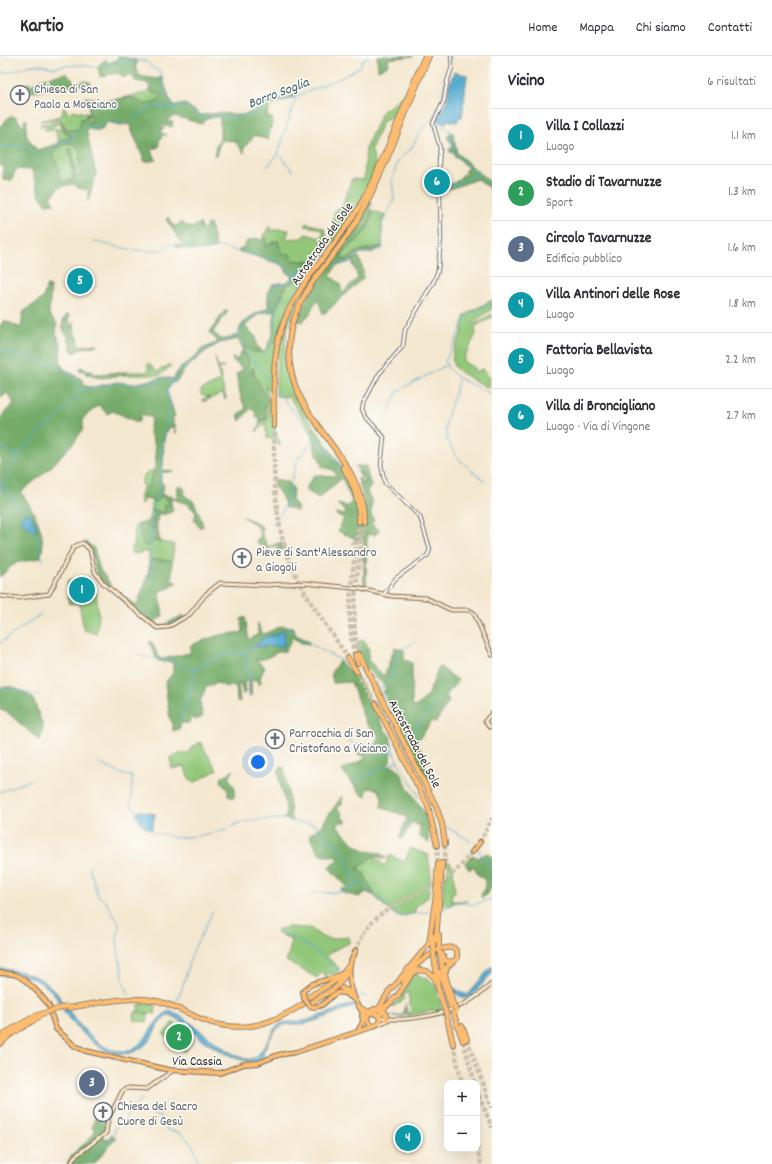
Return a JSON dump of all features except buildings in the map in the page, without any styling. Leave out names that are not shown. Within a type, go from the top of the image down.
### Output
[{"type":"highway","name":"Autostrada del Sole","points":[[274,426],[275,357],[284,321],[296,298],[347,227],[363,201],[425,56]]},
{"type":"highway","name":"Autostrada del Sole","points":[[362,522],[363,501],[355,480],[298,396],[291,373],[289,351],[291,330],[298,306],[355,224],[370,195],[429,56]]},
{"type":"highway","name":"Autostrada del Sole","points":[[357,654],[436,806],[442,824],[444,844]]},
{"type":"highway","points":[[348,658],[358,672]]},
{"type":"highway","name":"Autostrada del Sole","points":[[376,704],[428,806],[437,845]]},
{"type":"highway","points":[[360,1009],[370,1012],[376,1009],[390,990],[405,976],[430,942],[441,863]]},
{"type":"highway","points":[[441,863],[438,952],[446,961],[454,962]]},
{"type":"highway","points":[[441,863],[436,930],[441,981]]},
{"type":"highway","points":[[436,895],[433,930],[438,952],[441,981]]},
{"type":"highway","points":[[410,968],[449,948],[455,949],[457,958],[446,970],[439,987],[453,1044]]},
{"type":"highway","points":[[0,1044],[9,1034],[29,1018],[46,1011],[95,1003],[137,999],[153,1000],[170,1004],[208,1022],[232,1026],[259,1025],[280,1017],[337,987],[346,974],[350,964]]},
{"type":"highway","points":[[306,1002],[338,979],[350,964]]},
{"type":"highway","points":[[405,976],[418,970],[428,972],[441,981],[449,993],[465,1040]]},
{"type":"highway","points":[[379,1017],[384,1008],[397,996],[404,985],[405,976]]},
{"type":"highway","points":[[337,987],[348,991],[354,999]]},
{"type":"highway","points":[[371,1014],[382,1002]]},
{"type":"highway","points":[[384,1008],[384,1014],[387,1019]]},
{"type":"highway","points":[[0,1038],[9,1034]]},
{"type":"main road","points":[[0,596],[19,598],[49,594],[73,548],[77,545],[83,544],[90,550],[95,572],[103,583],[150,624],[161,629],[168,627],[190,614],[206,594],[223,582],[267,585],[305,583],[361,589],[410,598],[422,597],[454,610],[469,610],[474,613],[485,635],[492,655]]},
{"type":"main road","points":[[492,713],[485,721],[489,727],[492,725]]},
{"type":"main road","points":[[472,852],[480,842]]},
{"type":"main road","points":[[354,999],[345,993],[337,992],[330,996],[320,1007],[306,1002],[303,992],[309,985],[333,979],[341,974],[350,964],[356,950]]},
{"type":"main road","points":[[350,964],[349,983],[354,999],[369,1024],[376,1025],[394,1019]]},
{"type":"main road","points":[[0,973],[14,974],[22,978],[46,1000],[50,1009]]},
{"type":"main road","points":[[360,1009],[364,1013],[387,1019],[430,1016],[466,1004],[492,984]]},
{"type":"main road","points":[[359,1029],[363,1022],[360,1009]]},
{"type":"main road","name":"Via Cassia","points":[[51,1014],[56,1029],[83,1051],[168,1072],[221,1072],[242,1065],[258,1063],[278,1055],[296,1052],[376,1025]]},
{"type":"main road","name":"Via Cassia","points":[[351,1033],[359,1029],[371,1014]]},
{"type":"main road","points":[[376,1025],[379,1021],[379,1017]]},
{"type":"main road","points":[[71,1164],[75,1157],[106,1133],[108,1119],[125,1089],[140,1090],[148,1088],[168,1072]]},
{"type":"street","points":[[384,594],[396,578],[430,553],[430,549],[420,517],[385,483],[381,465],[384,437],[365,416],[362,406],[374,380],[401,349],[404,343],[405,330],[436,277],[441,238],[440,148],[433,123],[444,101],[447,82],[452,67],[452,56]]},
{"type":"green space","points":[[118,56],[136,60],[137,63],[135,68],[140,76],[156,79],[162,77],[169,98],[174,106],[185,104],[201,115],[218,113],[241,115],[255,111],[262,102],[278,97],[283,100],[297,93],[293,97],[272,106],[267,116],[273,119],[268,140],[255,135],[244,148],[244,153],[236,143],[237,141],[223,140],[219,145],[216,156],[214,155],[216,145],[220,139],[220,117],[212,117],[202,124],[174,116],[168,119],[167,121],[173,122],[172,127],[161,125],[161,128],[165,128],[161,130],[161,133],[167,135],[162,135],[161,139],[159,139],[159,147],[153,149],[153,146],[155,145],[150,145],[156,160],[145,162],[129,124],[121,125],[107,122],[101,129],[86,129],[96,174],[88,202],[88,190],[78,188],[74,184],[59,187],[51,198],[54,203],[46,204],[39,195],[32,170],[16,169],[12,180],[3,180],[3,168],[0,165],[0,126],[10,116],[16,117],[23,127],[25,119],[27,120],[26,135],[37,150],[55,145],[60,140],[70,138],[70,134],[65,134],[59,121],[61,121],[67,129],[76,130],[80,126],[81,119],[85,119],[87,113],[89,114],[87,118],[91,124],[87,99],[84,99],[86,97],[107,100],[132,98],[145,104],[156,102],[163,95],[153,93],[147,83],[135,81],[132,75],[127,75],[125,78],[118,73],[106,75],[106,77],[100,76],[98,66],[106,59],[108,63],[118,60]],"holes":[[[68,143],[75,144],[80,150],[80,165],[77,166],[78,170],[82,174],[76,177],[72,150],[69,149],[74,178],[73,181],[64,182],[60,180],[57,164],[52,154],[61,146]]]},
{"type":"green space","points":[[377,56],[414,56],[388,59],[389,65],[378,70]]},
{"type":"green space","points":[[66,73],[77,84],[83,81],[91,82],[90,85],[72,85],[71,87],[58,85],[53,86],[51,89],[33,92],[19,89],[14,90],[18,86],[27,89],[28,82],[31,85],[41,79]]},
{"type":"green space","points":[[149,89],[150,91],[164,95],[156,102],[145,104],[132,98],[112,100],[145,93]]},
{"type":"green space","points":[[405,93],[397,113],[383,121],[371,149],[376,165],[369,186],[347,224],[291,300],[276,342],[272,388],[269,390],[265,386],[269,398],[273,425],[281,445],[279,446],[277,441],[267,438],[265,423],[257,432],[256,431],[262,420],[266,420],[267,407],[266,401],[253,371],[253,375],[247,368],[248,359],[243,351],[245,347],[261,353],[266,350],[273,333],[275,307],[284,290],[283,287],[286,289],[286,285],[296,278],[307,260],[300,261],[286,256],[280,251],[277,241],[265,247],[267,239],[264,236],[269,227],[271,227],[270,231],[278,229],[289,230],[286,239],[303,238],[305,234],[320,238],[324,232],[318,228],[305,226],[306,223],[324,228],[328,241],[336,231],[333,219],[335,210],[342,206],[352,179],[364,180],[366,147],[383,110],[388,108]]},
{"type":"green space","points":[[63,108],[66,109],[68,114],[72,110],[86,113],[85,119],[81,119],[80,126],[76,130],[67,129],[58,119],[40,121],[57,117],[63,113]]},
{"type":"green space","points":[[58,122],[59,123],[51,127],[54,129],[45,130],[47,126],[41,127],[41,124]]},
{"type":"green space","points":[[54,129],[64,129],[64,133],[70,135],[70,138],[59,141]]},
{"type":"green space","points":[[451,132],[453,133],[457,153],[492,184],[492,190],[477,179],[443,190],[442,186],[454,183],[466,172],[464,171],[468,168],[457,157],[455,158],[454,154],[449,151],[453,145],[447,138]]},
{"type":"green space","points":[[68,143],[75,144],[80,150],[79,170],[82,174],[76,177],[72,150],[71,162],[73,181],[68,180],[64,182],[60,180],[61,174],[52,154],[61,146]]},
{"type":"green space","points":[[370,201],[372,201],[370,209],[373,211],[367,228],[359,239],[345,251],[341,259],[346,260],[357,252],[363,250],[382,246],[383,248],[370,253],[361,253],[350,262],[336,266],[330,276],[340,283],[342,293],[358,278],[352,261],[359,257],[363,270],[363,278],[325,313],[323,314],[318,300],[313,306],[309,315],[302,322],[297,321],[314,285],[346,242]]},
{"type":"green space","points":[[373,211],[386,215],[383,220],[380,220],[382,222],[382,246],[357,252],[351,258],[342,260],[342,256],[347,248],[367,230]]},
{"type":"green space","points":[[168,217],[175,227],[181,222],[192,228],[200,223],[202,229],[206,229],[206,225],[210,224],[216,248],[201,251],[176,247],[176,244],[180,247],[182,244],[166,219]]},
{"type":"green space","points":[[264,236],[267,239],[265,247],[278,241],[280,249],[284,254],[290,254],[293,260],[302,262],[311,260],[291,284],[286,285],[286,289],[283,288],[284,290],[275,311],[260,313],[245,326],[256,337],[257,348],[260,348],[261,352],[253,352],[245,347],[243,351],[248,359],[247,368],[252,375],[253,371],[251,368],[254,369],[255,376],[268,401],[265,404],[266,420],[262,420],[259,424],[260,419],[256,416],[255,410],[251,408],[240,421],[238,414],[246,409],[241,398],[236,374],[240,372],[242,368],[232,360],[233,357],[237,360],[243,349],[238,339],[220,343],[206,351],[185,369],[175,383],[172,382],[167,391],[175,416],[173,417],[173,425],[175,426],[175,434],[173,427],[169,427],[166,431],[162,470],[173,471],[161,473],[161,481],[164,486],[161,494],[177,498],[178,486],[181,485],[185,490],[184,494],[194,502],[203,527],[199,527],[194,520],[196,513],[188,504],[170,498],[173,511],[167,514],[158,515],[157,526],[160,541],[154,541],[148,546],[143,544],[139,524],[147,522],[149,518],[153,519],[152,533],[156,533],[156,528],[153,529],[155,512],[152,511],[155,509],[157,511],[165,512],[166,510],[164,509],[167,502],[166,498],[162,496],[156,502],[142,498],[154,472],[156,460],[155,446],[149,431],[152,418],[141,414],[140,420],[137,422],[113,411],[107,414],[99,405],[83,418],[83,429],[75,441],[48,470],[21,492],[35,515],[41,532],[43,541],[40,558],[15,563],[0,577],[0,425],[3,414],[14,403],[7,393],[0,397],[0,326],[4,320],[21,328],[23,312],[43,298],[47,284],[48,290],[49,286],[51,287],[49,315],[57,323],[56,333],[61,346],[60,362],[64,369],[83,380],[85,386],[92,387],[118,382],[133,384],[164,377],[173,379],[180,368],[194,358],[202,349],[217,343],[217,340],[209,333],[226,309],[228,311],[213,332],[222,340],[238,335],[239,330],[245,321],[253,315],[268,308],[268,291],[273,284],[287,282],[293,276],[288,274],[283,265],[238,251],[245,246],[247,241],[258,238],[261,241]]},
{"type":"green space","points":[[298,298],[288,326],[285,354],[294,393],[307,417],[315,428],[312,432],[289,397],[276,396],[280,346],[287,321]]},
{"type":"green space","points":[[492,300],[492,309],[472,323],[475,324],[492,314],[492,318],[477,325],[475,329],[476,334],[464,358],[464,362],[474,368],[475,372],[482,369],[489,376],[488,388],[460,372],[455,367],[453,362],[453,354],[463,330],[461,329],[465,315]]},
{"type":"green space","points":[[65,315],[69,315],[70,325],[73,325],[73,322],[74,323],[75,337],[78,337],[79,346],[98,345],[79,349],[78,351],[76,351],[75,346],[73,349],[76,352],[74,353],[71,349],[70,342],[67,340],[69,338],[64,331],[63,321],[64,318],[66,322]]},
{"type":"green space","points":[[215,357],[218,367],[225,367],[219,369],[226,398],[225,400],[223,393],[203,402],[202,399],[210,397],[201,395],[201,390],[220,381]]},
{"type":"green space","points":[[149,363],[157,372],[162,368],[164,369],[169,364],[171,366],[160,375],[125,375],[124,372],[147,372],[149,370],[147,365]]},
{"type":"green space","points":[[81,367],[88,371],[92,371],[94,374],[124,372],[125,375],[101,378],[87,375],[83,369],[81,372],[79,368]]},
{"type":"green space","points":[[315,428],[343,469],[356,497],[359,523],[366,522],[364,501],[358,479],[360,478],[363,485],[364,481],[357,471],[363,475],[355,466],[366,466],[370,484],[372,484],[367,492],[372,502],[371,513],[374,521],[371,523],[380,531],[377,531],[376,535],[368,534],[367,537],[366,588],[356,585],[364,585],[364,560],[361,559],[364,557],[363,537],[352,544],[356,539],[338,531],[344,518],[336,515],[336,513],[345,515],[346,512],[337,504],[347,506],[352,501],[342,479],[340,478],[340,480],[319,498],[305,489],[314,475],[337,476],[333,470],[322,467],[313,441],[312,429]]},
{"type":"green space","points":[[154,470],[142,498],[145,500],[141,504],[139,495],[143,488],[143,478],[145,474]]},
{"type":"green space","points":[[277,479],[289,483],[293,488],[292,500],[298,508],[296,512],[293,509],[285,507],[281,496],[274,487],[274,480]]},
{"type":"green space","points":[[162,496],[167,501],[164,510],[166,509],[165,512],[152,511],[155,512],[153,529],[156,528],[156,533],[152,533],[153,519],[149,518],[152,501],[156,502]]},
{"type":"green space","points":[[243,517],[254,521],[263,528],[263,531],[260,530],[268,547],[281,542],[285,547],[277,552],[276,550],[280,547],[279,545],[268,549],[259,545],[256,541],[261,535],[257,526]]},
{"type":"green space","points":[[139,524],[139,530],[148,546],[154,541],[174,544],[172,561],[152,559],[149,561],[148,551],[132,554],[131,548],[134,546],[135,526]]},
{"type":"green space","points":[[85,541],[94,548],[100,570],[112,586],[108,588],[97,576],[92,555],[85,544]]},
{"type":"green space","points":[[152,559],[172,561],[172,582],[175,581],[176,583],[170,588],[159,591],[163,616],[151,624],[162,626],[183,615],[185,618],[164,628],[153,626],[119,597],[120,594],[134,604],[138,604],[147,578],[149,561]]},
{"type":"green space","points":[[89,577],[92,592],[96,592],[99,617],[96,634],[84,630],[79,603],[69,604],[67,581]]},
{"type":"green space","points":[[245,617],[249,640],[258,634],[258,623],[261,633],[264,634],[281,626],[293,627],[296,635],[309,641],[310,644],[302,643],[291,637],[291,642],[285,651],[277,652],[263,659],[255,659],[265,667],[260,678],[261,683],[259,685],[257,680],[251,681],[251,696],[249,692],[249,679],[244,683],[245,693],[243,694],[240,683],[238,683],[240,702],[237,701],[236,687],[232,685],[228,688],[217,683],[206,687],[200,702],[203,717],[195,720],[193,717],[189,723],[181,723],[179,729],[173,731],[165,683],[173,673],[173,662],[162,662],[157,660],[149,642],[151,641],[159,657],[162,659],[190,653],[191,645],[219,635],[243,632],[241,619]]},
{"type":"green space","points":[[364,640],[369,648],[368,660],[384,676],[395,647],[404,650],[404,659],[412,663],[412,705],[415,707],[427,695],[438,668],[440,667],[458,680],[446,695],[449,701],[436,722],[432,721],[417,742],[420,750],[425,755],[422,761],[430,774],[428,780],[399,731],[397,717],[383,691],[386,689],[362,662],[355,647],[358,641]]},
{"type":"green space","points":[[339,661],[357,677],[385,730],[391,737],[390,762],[387,765],[396,767],[425,815],[428,826],[429,843],[419,836],[420,827],[412,822],[402,839],[399,837],[407,818],[401,814],[381,807],[382,799],[379,790],[370,788],[367,790],[366,796],[362,795],[342,771],[343,769],[365,759],[365,756],[357,754],[360,744],[374,746],[379,736],[366,724],[351,682],[333,683],[331,673]]},
{"type":"green space","points":[[0,687],[14,687],[33,698],[43,726],[40,741],[7,712],[0,710]]},
{"type":"green space","points":[[200,742],[217,770],[193,783],[187,775],[185,766],[172,769],[170,757],[179,754],[179,752],[190,752],[189,750]]},
{"type":"green space","points":[[281,767],[284,768],[291,817],[293,821],[283,819],[286,817],[286,811],[279,775],[279,769]]},
{"type":"green space","points":[[234,770],[229,778],[235,788],[234,798],[228,796],[228,790],[221,781],[222,777]]},
{"type":"green space","points":[[342,796],[342,804],[337,808],[342,813],[342,818],[346,820],[346,823],[340,822],[336,826],[337,828],[340,828],[348,838],[359,847],[367,851],[376,852],[386,857],[385,859],[373,856],[357,869],[363,872],[375,896],[366,892],[359,897],[343,893],[341,889],[348,888],[328,867],[339,860],[330,856],[323,856],[317,851],[309,835],[321,826]]},
{"type":"green space","points":[[410,848],[428,855],[431,875],[428,897],[415,907],[415,913],[400,917],[381,903],[356,870],[373,856],[385,866],[390,855],[405,862]]},
{"type":"green space","points":[[487,853],[492,856],[492,886],[487,895],[481,898],[482,892],[485,889],[485,880],[478,875],[474,866],[469,870],[465,863],[470,857],[475,856],[478,858]]},
{"type":"green space","points":[[441,860],[450,862],[453,867],[455,892],[452,893],[451,901],[468,901],[455,902],[448,906],[447,904],[442,905],[445,876],[447,876],[449,866]]},
{"type":"green space","points":[[288,927],[310,928],[322,937],[328,939],[349,937],[349,943],[330,952],[327,957],[340,969],[335,974],[329,973],[326,978],[323,971],[317,978],[286,961],[289,954],[291,939],[277,933],[277,930]]},
{"type":"green space","points":[[415,973],[436,984],[442,1011],[438,1010],[437,1013],[436,1010],[407,1016],[405,1004],[408,1014],[411,1013],[408,992],[404,996],[405,999],[387,1010],[386,1013],[385,1009],[400,997],[412,975]]},
{"type":"green space","points":[[144,1003],[156,1005],[155,1014],[142,1012],[148,1014],[147,1022],[134,1020],[135,1012],[141,1012],[138,1011],[139,1004],[143,1005]]},
{"type":"green space","points":[[404,1007],[405,1016],[387,1017],[386,1013],[389,1016],[404,1015]]},
{"type":"green space","points":[[173,1022],[194,1039],[185,1052],[163,1034]]},
{"type":"green space","points":[[96,1116],[100,1116],[105,1119],[105,1131],[101,1136],[108,1139],[112,1134],[116,1138],[94,1164],[67,1164],[70,1158],[92,1136],[95,1131],[92,1126]]},
{"type":"water","points":[[454,72],[467,75],[462,117],[459,117],[457,122],[447,120],[445,125],[437,120],[447,101],[449,86]]},
{"type":"water","points":[[30,512],[37,529],[36,532],[22,522],[20,517]]},
{"type":"water","points":[[284,630],[284,646],[253,647],[260,642],[262,638],[274,635]]},
{"type":"water","points":[[141,811],[155,814],[152,830],[144,826],[138,819],[136,813]]},
{"type":"water","points":[[492,966],[492,972],[490,975],[469,999],[451,991],[448,985],[467,995]]},
{"type":"water","points":[[0,968],[30,974],[46,982],[65,1005],[62,1006],[50,990],[36,980],[19,974],[0,971]]},
{"type":"water","points":[[355,1003],[356,1006],[312,1022],[305,1024],[283,1025],[274,1033],[263,1052],[264,1055],[259,1060],[252,1062],[234,1057],[215,1048],[201,1039],[177,1018],[169,1015],[158,1025],[151,1038],[141,1048],[136,1051],[122,1054],[113,1053],[113,1050],[124,1051],[133,1049],[140,1044],[161,1017],[169,1011],[177,1014],[236,1055],[246,1059],[254,1058],[261,1051],[273,1031],[280,1023],[308,1020]]},
{"type":"water","points":[[68,1009],[87,1033],[99,1043],[112,1050],[111,1053],[97,1046],[78,1029],[63,1010]]},
{"type":"waterway","points":[[119,56],[124,61]]},
{"type":"waterway","name":"Borro Soglia","points":[[0,147],[25,145],[37,157],[41,157],[62,141],[71,140],[72,134],[85,126],[99,129],[106,121],[123,124],[154,106],[174,109],[182,105],[204,118],[218,114],[227,118],[257,113],[263,106],[271,102],[282,102],[343,77],[360,67],[362,61],[368,56]]},
{"type":"waterway","points":[[449,56],[450,60]]},
{"type":"waterway","points":[[0,73],[11,72],[31,65],[41,65],[54,68],[84,65],[98,68],[119,62],[145,61],[154,69],[161,72],[166,97],[176,108]]},
{"type":"waterway","points":[[393,176],[399,159],[411,149],[420,131],[431,120],[441,103],[445,81],[449,71]]},
{"type":"waterway","points":[[266,168],[278,154],[296,96]]},
{"type":"waterway","points":[[435,123],[450,131],[454,151],[460,159],[492,186]]},
{"type":"waterway","points":[[278,153],[293,171]]},
{"type":"waterway","points":[[446,189],[477,174]]},
{"type":"waterway","points":[[333,265],[350,261],[362,252],[369,252],[382,248],[382,224],[394,200],[392,178]]},
{"type":"waterway","points":[[93,241],[142,251],[158,250],[176,243],[184,248],[199,250],[219,247],[279,262],[286,266],[289,273],[297,274]]},
{"type":"waterway","points":[[293,283],[315,257],[324,251]]},
{"type":"waterway","points":[[0,491],[12,464],[28,443],[65,410],[83,389],[103,386],[115,382],[134,385],[165,379],[174,381],[182,369],[204,351],[220,342],[239,336],[243,327],[248,321],[271,309],[272,290],[276,285],[291,282],[299,271],[303,270]]},
{"type":"waterway","points":[[296,280],[302,284]]},
{"type":"waterway","points":[[277,307],[285,293]]},
{"type":"waterway","points":[[492,303],[473,312],[466,318],[445,362],[454,374],[492,395]]},
{"type":"waterway","points":[[265,354],[274,332],[277,308]]},
{"type":"waterway","points":[[239,336],[244,347]]},
{"type":"waterway","points":[[245,349],[272,385]]},
{"type":"waterway","points":[[0,350],[29,359]]},
{"type":"waterway","points":[[31,359],[53,364],[73,376],[79,387]]},
{"type":"waterway","points":[[387,415],[398,391],[446,365]]},
{"type":"waterway","points":[[458,380],[446,422],[447,440],[451,448],[463,463],[485,481]]},
{"type":"waterway","points":[[145,583],[151,576],[152,509],[161,488],[163,438],[170,403],[167,391],[173,382]]},
{"type":"waterway","points":[[276,390],[343,471]]},
{"type":"waterway","points":[[298,459],[314,438]]},
{"type":"waterway","points":[[0,448],[18,454]]},
{"type":"waterway","points":[[290,485],[297,461]]},
{"type":"waterway","points":[[3,486],[24,514]]},
{"type":"waterway","points":[[272,524],[286,506],[290,487]]},
{"type":"waterway","points":[[34,531],[43,561]]},
{"type":"waterway","points":[[0,643],[41,614]]},
{"type":"waterway","points":[[285,631],[291,629],[295,636],[348,664],[354,671]]},
{"type":"waterway","points":[[380,689],[392,678],[398,652],[414,642]]},
{"type":"waterway","points":[[140,656],[173,661],[188,669],[194,670],[215,658],[230,653],[242,653],[256,646]]},
{"type":"waterway","points":[[244,652],[250,680],[249,696]]},
{"type":"waterway","points":[[179,722],[187,703],[195,670]]},
{"type":"waterway","points":[[372,674],[395,718]]},
{"type":"waterway","points":[[405,740],[436,704],[457,684]]},
{"type":"waterway","points":[[0,688],[15,689],[39,696]]},
{"type":"waterway","points":[[349,741],[375,752],[393,753]]},
{"type":"waterway","points":[[392,743],[393,750],[399,764],[419,797]]},
{"type":"waterway","points":[[353,782],[396,762]]},
{"type":"waterway","points":[[98,763],[124,775],[132,776],[131,807],[138,812]]},
{"type":"waterway","points":[[0,792],[31,780]]},
{"type":"waterway","points":[[228,829],[238,823],[256,820],[283,819],[299,823],[310,823],[317,826],[327,841],[338,845],[343,851],[354,878],[389,907],[396,916],[429,912]]},
{"type":"waterway","points":[[445,826],[470,841]]},
{"type":"waterway","points":[[151,831],[153,833],[168,835],[174,838],[199,836],[226,829]]},
{"type":"waterway","points":[[478,848],[481,855],[492,868]]},
{"type":"waterway","points":[[89,867],[98,896],[105,901],[119,923],[117,943],[124,984]]},
{"type":"waterway","points":[[308,894],[341,892],[360,884]]},
{"type":"waterway","points":[[443,909],[457,902],[473,905],[492,899]]},
{"type":"waterway","points":[[175,1003],[179,996],[192,954],[212,912]]},
{"type":"waterway","points":[[277,931],[310,948],[339,972]]},
{"type":"waterway","points":[[125,986],[129,994]]},
{"type":"waterway","points":[[354,990],[366,997]]},
{"type":"waterway","points":[[88,1164],[98,1151],[111,1141],[116,1126],[124,1122],[130,1110],[142,1099]]},
{"type":"waterway","points":[[146,1112],[162,1118],[167,1130],[177,1132],[186,1137],[195,1150],[199,1164]]},
{"type":"tunnel","points":[[274,426],[276,498],[281,533],[286,550],[292,567],[304,591],[348,658]]},
{"type":"tunnel","points":[[355,655],[350,623],[350,606],[359,522]]},
{"type":"tunnel","points":[[359,654],[356,640],[355,607],[364,522]]},
{"type":"tunnel","points":[[357,672],[376,704]]},
{"type":"tunnel","points":[[480,842],[492,818]]},
{"type":"tunnel","points":[[445,844],[445,863]]},
{"type":"tunnel","points":[[437,845],[438,863]]},
{"type":"tunnel","points":[[356,950],[363,934],[383,913],[453,874],[472,852]]},
{"type":"tunnel","points":[[467,1039],[492,1108]]},
{"type":"tunnel","points":[[463,1041],[474,1080]]},
{"type":"tunnel","points":[[453,1044],[461,1080]]},
{"type":"tunnel","points":[[480,1097],[492,1128]]},
{"type":"tunnel","points":[[478,1152],[481,1164]]},
{"type":"place","name":"Chiesa di San Paolo a Mosciano","points":[[20,95]]},
{"type":"place","name":"Villa di Broncigliano","points":[[437,182]]},
{"type":"place","name":"Fattoria Bellavista","points":[[80,281]]},
{"type":"place","name":"Pieve di Sant'Alessandro a Giogoli","points":[[242,558]]},
{"type":"place","name":"Villa I Collazzi","points":[[82,590]]},
{"type":"place","name":"Parrocchia di San Cristofano a Viciano","points":[[275,739]]},
{"type":"place","name":"Stadio di Tavarnuzze","points":[[179,1037]]},
{"type":"place","name":"Circolo Tavarnuzze","points":[[92,1083]]},
{"type":"place","name":"Chiesa del Sacro Cuore di Gesù","points":[[103,1112]]},
{"type":"place","name":"Villa Antinori delle Rose","points":[[408,1138]]}]
